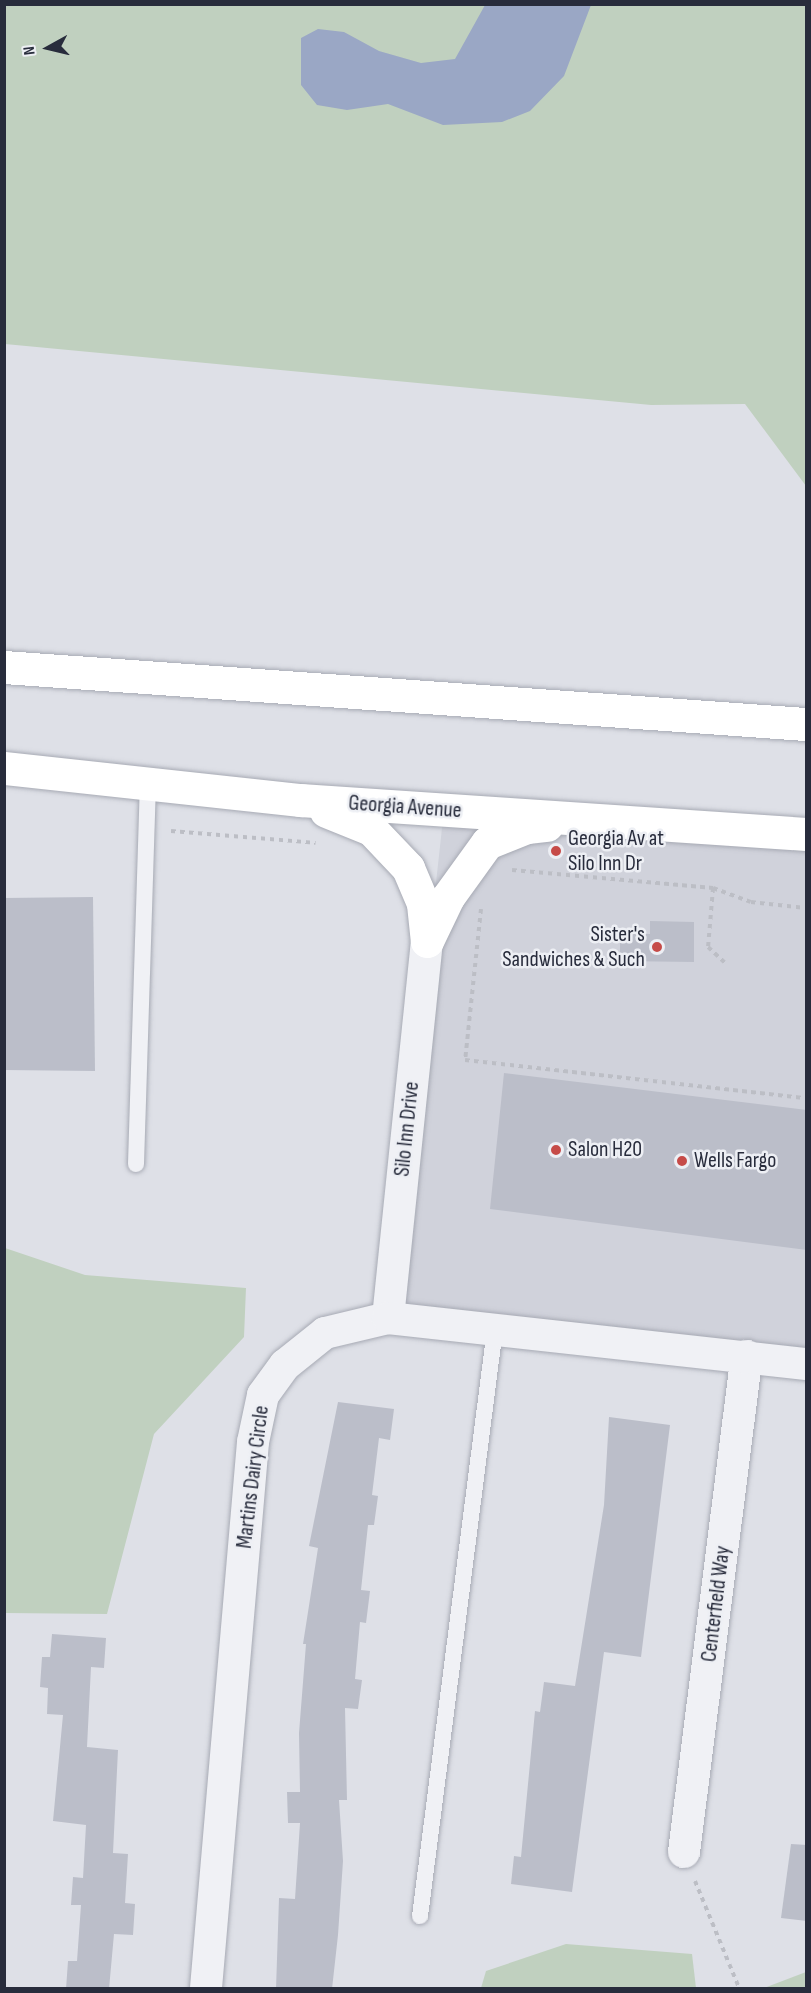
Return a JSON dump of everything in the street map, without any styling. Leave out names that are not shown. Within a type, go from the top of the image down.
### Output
[{"type":"main road","points":[[4,667],[807,724]]},
{"type":"main road","name":"Georgia Avenue","points":[[4,768],[148,781],[300,800],[807,834]]},
{"type":"main road","points":[[300,800],[371,829],[408,868],[423,904],[427,941]]},
{"type":"main road","points":[[427,941],[469,866],[488,843],[527,827],[592,820]]},
{"type":"street","name":"Silo Inn Drive","points":[[388,1318],[427,941]]},
{"type":"street","name":"Martins Dairy Circle","points":[[206,1989],[253,1442],[263,1395],[285,1365],[325,1333],[388,1318],[807,1364]]},
{"type":"street","name":"Centerfield Way","points":[[684,1852],[747,1356]]},
{"type":"lane","points":[[136,1164],[148,781]]},
{"type":"lane","points":[[420,1916],[495,1329]]},
{"type":"path","points":[[146,822],[165,831],[328,844]]},
{"type":"path","points":[[469,866],[713,888],[751,902],[807,908]]},
{"type":"path","points":[[713,888],[708,947],[726,964]]},
{"type":"path","points":[[482,901],[465,1060],[807,1098]]},
{"type":"path","points":[[684,1852],[739,1989]]},
{"type":"shaded area","points":[[444,810],[806,834],[806,1364],[388,1318]]},
{"type":"green space","points":[[4,5],[806,5],[806,486],[745,404],[651,405],[5,344]]},
{"type":"green space","points":[[5,1248],[85,1275],[246,1288],[244,1337],[154,1434],[107,1614],[5,1613]]},
{"type":"green space","points":[[566,1944],[692,1954],[696,1988],[481,1988],[486,1971]]},
{"type":"green space","points":[[806,1972],[806,1988],[764,1988]]},
{"type":"water","points":[[485,5],[591,5],[564,76],[530,111],[502,122],[443,125],[388,104],[347,110],[317,105],[301,85],[301,38],[318,29],[344,32],[379,51],[421,63],[455,59]]},
{"type":"building","points":[[93,897],[95,1071],[4,1070],[4,898]]},
{"type":"building","name":"Sister's Sandwiches & Such","points":[[650,921],[694,922],[694,962],[620,961],[620,933],[650,934]]},
{"type":"building","points":[[504,1073],[807,1110],[807,1250],[490,1209]]},
{"type":"building","points":[[338,1402],[394,1409],[390,1440],[379,1438],[372,1495],[378,1496],[374,1525],[368,1525],[361,1590],[370,1591],[366,1623],[360,1622],[355,1679],[362,1680],[358,1709],[345,1708],[347,1800],[339,1800],[343,1861],[332,1989],[276,1989],[279,1898],[295,1899],[300,1823],[288,1823],[287,1792],[300,1792],[299,1733],[306,1644],[303,1644],[318,1548],[309,1546]]},
{"type":"building","points":[[609,1417],[670,1425],[641,1657],[604,1652],[572,1892],[511,1884],[514,1856],[521,1857],[535,1711],[540,1712],[544,1682],[575,1686],[604,1505]]},
{"type":"building","points":[[52,1634],[106,1638],[104,1668],[91,1667],[87,1747],[118,1750],[113,1853],[128,1854],[125,1903],[135,1904],[133,1935],[114,1934],[109,1989],[66,1989],[68,1961],[77,1961],[81,1905],[71,1905],[73,1877],[83,1878],[86,1825],[53,1821],[63,1715],[47,1714],[48,1688],[40,1687],[42,1657],[50,1657]]},
{"type":"building","points":[[791,1844],[807,1845],[807,1921],[781,1918]]},
{"type":"place","name":"Georgia Av at Silo Inn Dr","points":[[556,851]]},
{"type":"place","name":"Sister's Sandwiches & Such","points":[[657,947]]},
{"type":"place","name":"Salon H20","points":[[556,1150]]},
{"type":"place","name":"Wells Fargo","points":[[682,1161]]}]
